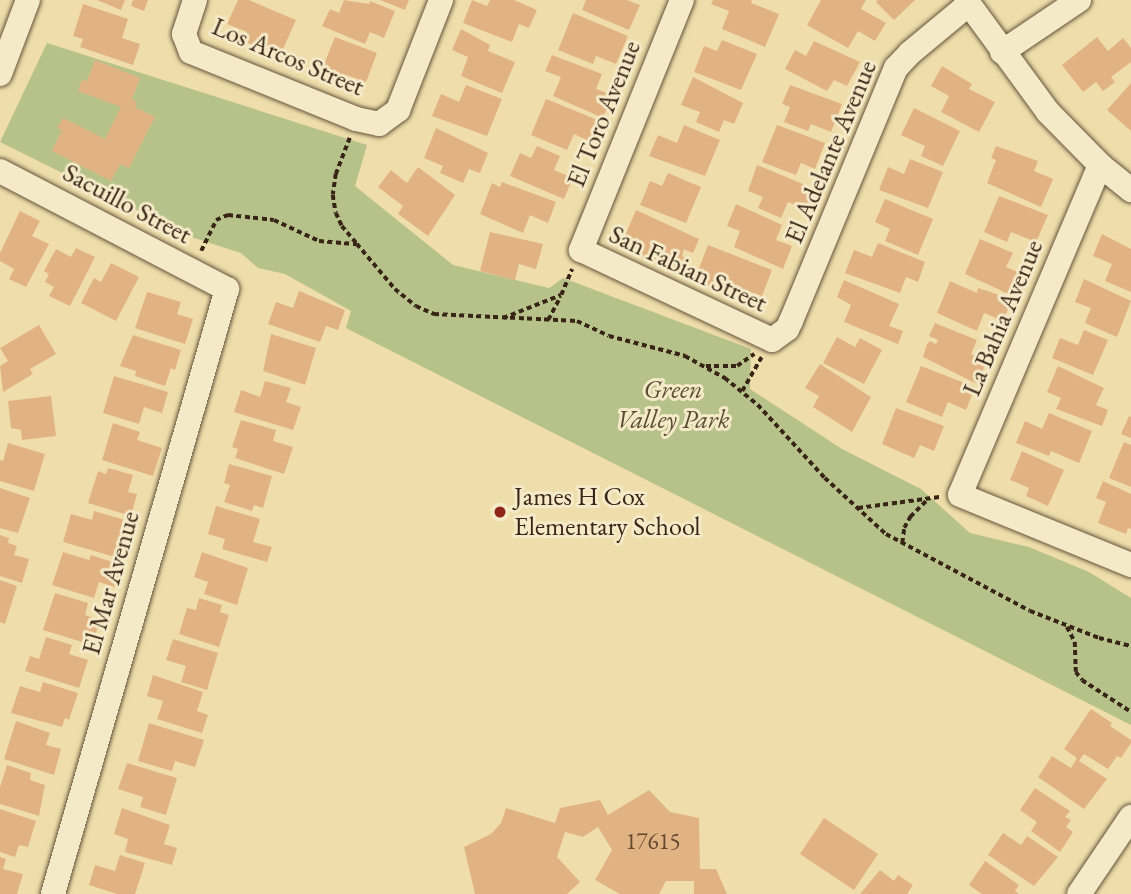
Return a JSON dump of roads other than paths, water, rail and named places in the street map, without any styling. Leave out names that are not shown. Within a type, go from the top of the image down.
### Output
[{"type":"street","points":[[0,74],[28,0]]},
{"type":"street","name":"Los Arcos Street","points":[[195,0],[184,34],[191,52],[368,122],[398,110],[441,0]]},
{"type":"street","name":"El Toro Avenue","points":[[581,250],[682,0]]},
{"type":"street","points":[[1002,52],[1079,0]]},
{"type":"street","points":[[967,2],[1048,112],[1100,165],[1131,190]]},
{"type":"street","name":"El Adelante Avenue","points":[[772,340],[787,329],[792,321],[897,68],[967,2]]},
{"type":"street","name":"La Bahia Avenue","points":[[1100,165],[960,495],[1131,565]]},
{"type":"street","name":"Sacuillo Street","points":[[0,171],[227,289]]},
{"type":"street","name":"San Fabian Street","points":[[581,250],[772,340]]},
{"type":"street","name":"El Mar Avenue","points":[[53,894],[227,289]]},
{"type":"street","points":[[1079,894],[1131,817]]},
{"type":"place","name":"James H Cox Elementary School","points":[[500,512]]},
{"type":"park label","name":"Green Valley Park","points":[[673,405]]}]
